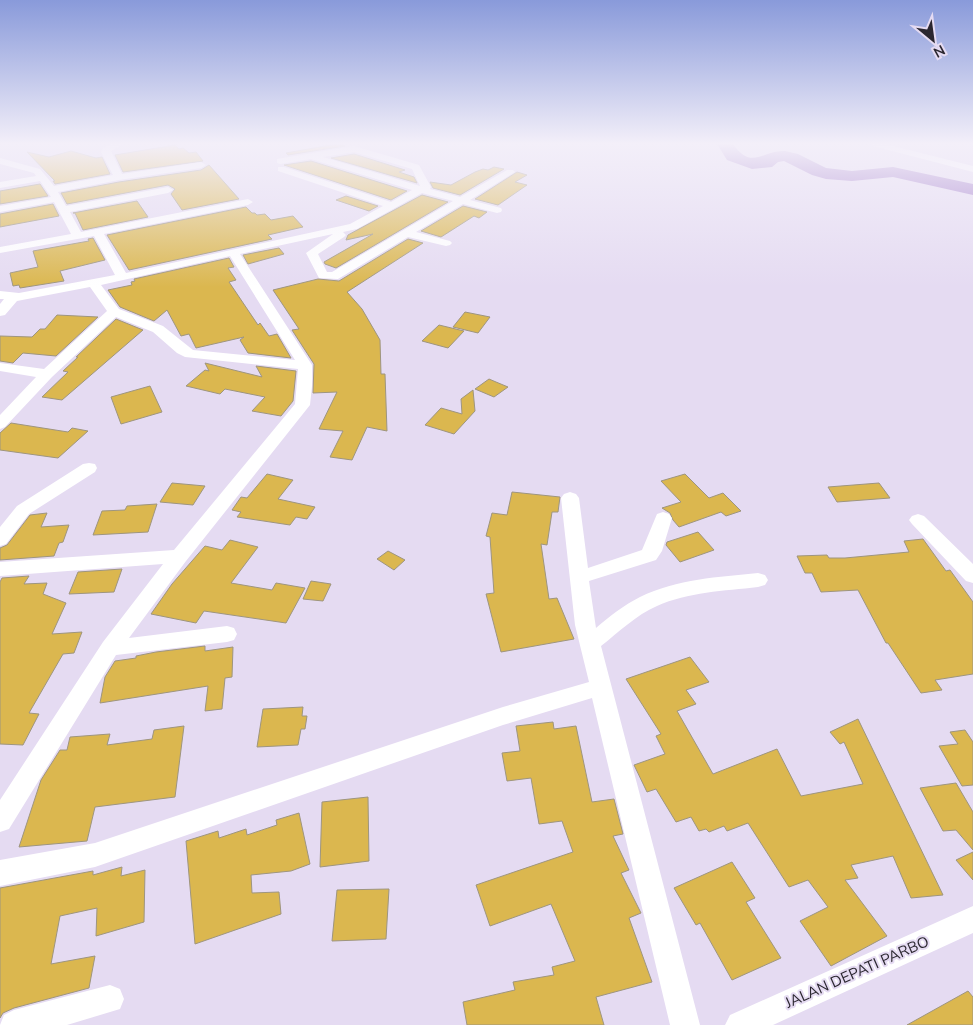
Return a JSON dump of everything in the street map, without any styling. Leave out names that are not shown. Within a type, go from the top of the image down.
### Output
[{"type":"street","points":[[52,192],[77,235]]},
{"type":"street","points":[[0,209],[65,192]]},
{"type":"street","points":[[64,210],[158,192]]},
{"type":"street","points":[[351,192],[394,206]]},
{"type":"street","points":[[419,192],[353,227],[312,253],[323,275],[334,276],[475,192]]},
{"type":"street","points":[[429,192],[498,210]]},
{"type":"street","points":[[0,250],[248,202]]},
{"type":"street","points":[[0,312],[6,296],[92,283],[353,227]]},
{"type":"street","points":[[97,232],[122,277]]},
{"type":"street","points":[[407,233],[446,243]]},
{"type":"street","points":[[0,821],[110,648],[179,556],[302,405],[305,386],[305,365],[233,252]]},
{"type":"street","points":[[92,283],[114,312],[158,329],[182,350],[190,354],[305,365]]},
{"type":"street","points":[[0,424],[48,374],[114,312]]},
{"type":"street","points":[[0,367],[48,374]]},
{"type":"street","points":[[0,540],[23,510],[89,468]]},
{"type":"street","points":[[570,498],[581,606],[685,1025]]},
{"type":"street","points":[[578,578],[649,554],[653,551],[663,518]]},
{"type":"street","points":[[918,520],[973,576]]},
{"type":"street","points":[[0,569],[179,556]]},
{"type":"street","points":[[590,643],[635,609],[661,596],[708,585],[758,580]]},
{"type":"street","points":[[110,648],[227,634]]},
{"type":"street","points":[[0,873],[95,855],[503,716],[601,687]]},
{"type":"street","name":"JALAN DEPATI PARBO","points":[[740,1025],[973,919]]},
{"type":"street","points":[[14,1025],[110,999]]},
{"type":"building","points":[[0,192],[45,192],[48,196],[0,204]]},
{"type":"building","points":[[67,192],[132,192],[67,204],[61,193]]},
{"type":"building","points":[[173,192],[233,192],[239,199],[182,210],[171,194]]},
{"type":"building","points":[[366,192],[406,192],[391,200]]},
{"type":"building","points":[[448,192],[465,192],[460,195]]},
{"type":"building","points":[[486,192],[517,192],[498,205],[475,199]]},
{"type":"building","points":[[422,195],[448,202],[336,268],[325,264],[324,262],[373,234],[346,240],[348,235]]},
{"type":"building","points":[[346,196],[378,206],[369,211],[336,200]]},
{"type":"building","points":[[137,201],[148,217],[83,230],[75,213],[73,213]]},
{"type":"building","points":[[53,204],[59,216],[0,227],[0,214]]},
{"type":"building","points":[[463,206],[487,212],[479,218],[474,216],[441,237],[421,231]]},
{"type":"building","points":[[246,207],[257,215],[265,214],[271,220],[293,216],[303,227],[268,235],[272,239],[129,270],[107,235]]},
{"type":"building","points":[[93,238],[105,260],[60,271],[64,281],[20,288],[19,285],[13,286],[10,273],[38,267],[33,251],[89,241],[88,239]]},
{"type":"building","points":[[408,239],[423,243],[347,292],[362,309],[380,340],[381,374],[385,374],[387,431],[367,427],[352,460],[330,457],[343,431],[319,429],[337,392],[313,393],[314,364],[292,330],[299,329],[273,290],[318,279],[339,281]]},
{"type":"building","points":[[279,248],[284,254],[248,264],[243,255]]},
{"type":"building","points":[[229,258],[234,267],[228,268],[236,280],[229,282],[258,325],[260,323],[269,336],[277,334],[291,358],[248,353],[240,340],[244,337],[196,348],[189,334],[181,336],[167,310],[154,321],[120,307],[108,290],[132,285],[131,282],[135,281],[134,279]]},
{"type":"building","points":[[465,312],[490,317],[478,333],[453,327]]},
{"type":"building","points":[[57,315],[98,317],[56,356],[23,353],[13,363],[0,361],[0,336],[32,337],[40,329],[45,329]]},
{"type":"building","points":[[116,319],[143,330],[62,400],[42,397],[68,372],[63,371],[78,357],[76,357]]},
{"type":"building","points":[[439,325],[464,331],[448,348],[422,341]]},
{"type":"building","points":[[205,363],[262,377],[256,366],[296,371],[293,401],[281,416],[252,411],[265,397],[225,389],[220,394],[186,386],[205,370],[209,371]]},
{"type":"building","points":[[489,379],[508,387],[494,397],[475,389]]},
{"type":"building","points":[[150,386],[162,412],[121,424],[111,397]]},
{"type":"building","points":[[473,390],[475,411],[454,434],[425,425],[441,408],[462,414],[461,399]]},
{"type":"building","points":[[11,423],[68,432],[72,428],[88,431],[58,458],[0,450],[0,433]]},
{"type":"building","points":[[267,474],[293,480],[278,499],[315,507],[307,519],[296,517],[290,525],[237,517],[241,512],[232,510],[241,497],[247,498]]},
{"type":"building","points":[[685,474],[709,498],[723,493],[741,511],[726,516],[721,512],[679,527],[670,513],[662,508],[681,502],[661,481]]},
{"type":"building","points":[[172,483],[205,486],[193,505],[160,502]]},
{"type":"building","points":[[879,483],[890,498],[837,502],[828,487]]},
{"type":"building","points":[[512,492],[560,497],[558,512],[552,512],[547,545],[541,544],[549,599],[557,598],[574,639],[501,652],[486,594],[494,593],[490,537],[486,536],[492,513],[507,515]]},
{"type":"building","points":[[157,504],[148,532],[93,535],[102,511],[125,510],[127,506]]},
{"type":"building","points":[[47,513],[41,527],[69,525],[63,542],[59,543],[54,556],[0,560],[0,548],[7,545],[30,515]]},
{"type":"building","points":[[698,532],[714,550],[680,562],[666,545],[667,542]]},
{"type":"building","points":[[923,539],[946,571],[950,570],[973,602],[973,674],[935,680],[942,690],[921,693],[888,643],[886,643],[858,590],[821,592],[812,573],[805,573],[797,556],[827,555],[829,558],[845,558],[909,552],[904,541]]},
{"type":"building","points":[[230,540],[258,547],[231,583],[272,590],[276,583],[305,588],[286,623],[204,611],[196,623],[151,614],[172,584],[205,546],[222,550]]},
{"type":"building","points":[[388,551],[405,560],[394,570],[377,559]]},
{"type":"building","points":[[122,569],[114,592],[69,594],[78,572]]},
{"type":"building","points":[[29,576],[24,584],[47,583],[43,594],[66,603],[52,634],[82,632],[74,653],[63,654],[29,713],[39,714],[23,745],[0,744],[0,582],[2,578]]},
{"type":"building","points":[[311,581],[331,584],[323,601],[303,599]]},
{"type":"building","points":[[205,646],[205,651],[233,647],[232,677],[225,678],[222,709],[205,711],[208,686],[100,703],[105,677],[115,661],[136,658],[136,656],[156,652]]},
{"type":"building","points":[[690,657],[709,682],[686,690],[696,704],[677,711],[713,774],[777,749],[801,796],[863,784],[844,742],[840,744],[830,732],[858,719],[943,895],[911,898],[893,856],[851,865],[858,878],[845,880],[887,936],[831,966],[800,921],[828,907],[808,880],[789,887],[748,823],[727,831],[724,826],[709,832],[706,829],[699,831],[691,817],[676,822],[656,789],[647,792],[634,765],[665,754],[656,736],[661,734],[626,679]]},
{"type":"building","points":[[303,707],[302,716],[307,716],[305,729],[301,729],[298,745],[257,747],[263,709]]},
{"type":"building","points":[[553,722],[554,729],[576,726],[592,802],[614,799],[623,834],[613,836],[629,870],[621,873],[641,913],[629,918],[652,982],[596,997],[604,1025],[467,1025],[463,1002],[515,990],[513,982],[554,975],[552,967],[575,961],[551,904],[490,926],[476,885],[573,852],[562,821],[539,824],[531,778],[507,781],[502,753],[520,751],[516,726]]},
{"type":"building","points":[[184,726],[175,797],[95,807],[87,841],[19,847],[41,780],[60,750],[67,750],[70,737],[110,734],[107,745],[152,739],[154,730]]},
{"type":"building","points":[[965,730],[973,742],[973,785],[962,786],[939,746],[958,744],[950,732]]},
{"type":"building","points":[[956,783],[973,812],[973,850],[956,830],[943,831],[920,788]]},
{"type":"building","points":[[368,797],[369,861],[320,867],[322,802]]},
{"type":"building","points":[[299,813],[310,864],[291,871],[251,875],[252,893],[279,892],[281,914],[195,944],[186,841],[218,831],[219,838],[246,829],[247,835],[277,825],[276,820]]},
{"type":"building","points":[[973,852],[973,880],[956,860]]},
{"type":"building","points":[[732,862],[755,898],[746,902],[781,958],[732,980],[700,923],[696,925],[674,888]]},
{"type":"building","points":[[122,867],[121,876],[145,870],[144,922],[96,936],[97,908],[60,916],[51,964],[95,956],[89,988],[14,1008],[3,1013],[0,1018],[0,888],[93,871],[93,875]]},
{"type":"building","points":[[389,889],[386,939],[332,941],[337,890]]},
{"type":"building","points":[[968,991],[973,997],[973,1025],[907,1025]]}]
